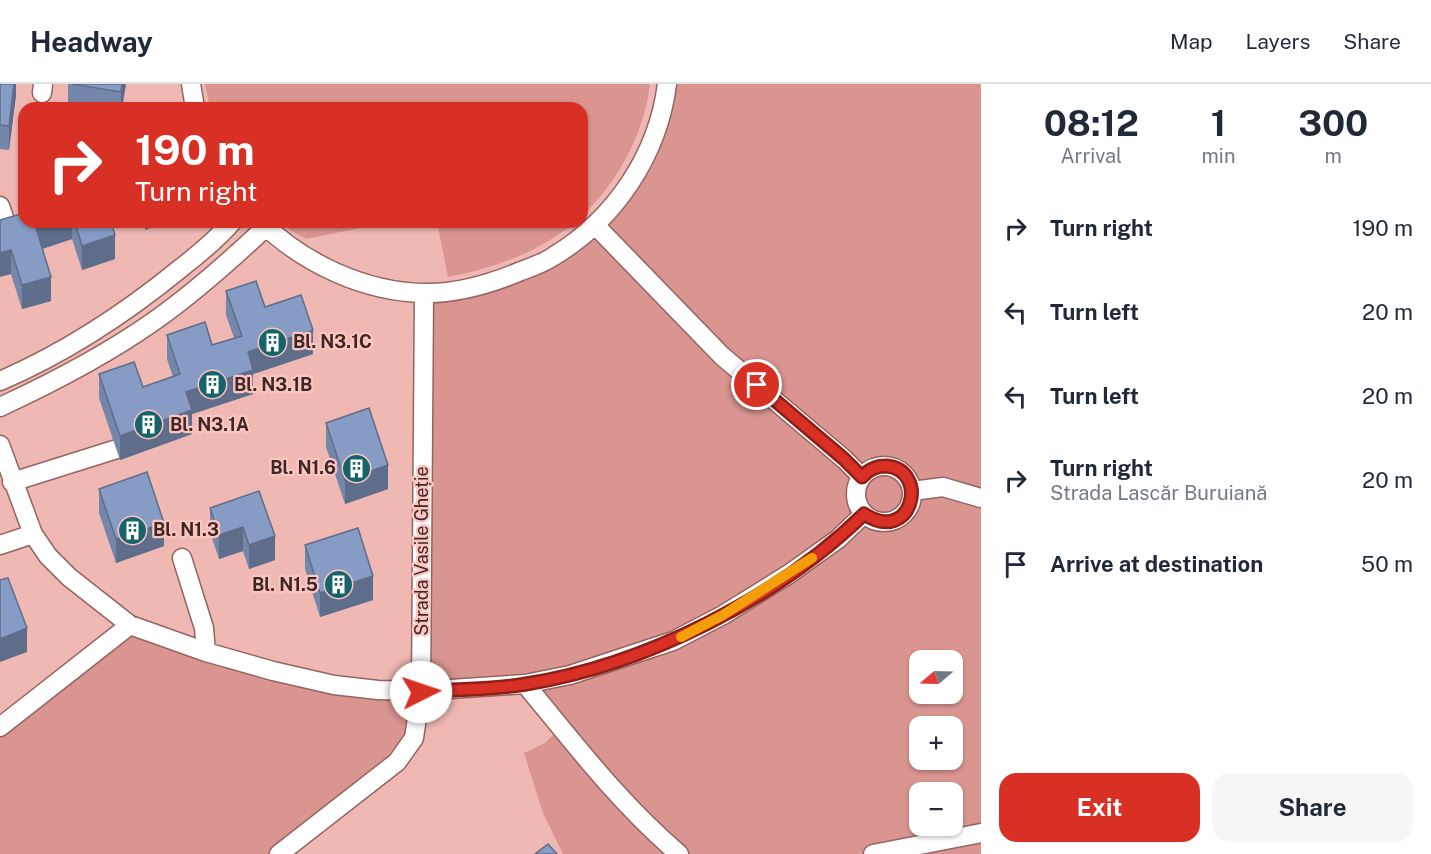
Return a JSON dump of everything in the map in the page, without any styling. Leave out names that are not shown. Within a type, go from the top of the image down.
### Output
[{"type":"street","points":[[191,84],[194,102]]},
{"type":"street","points":[[267,228],[281,241],[305,257],[346,276],[375,286],[424,293],[495,282],[551,258],[596,225],[622,194],[648,152],[664,104],[667,84]]},
{"type":"street","points":[[0,206],[12,241]]},
{"type":"street","points":[[596,225],[722,356],[844,459],[862,477]]},
{"type":"street","points":[[0,381],[66,347],[140,301],[208,246],[226,228]]},
{"type":"street","points":[[0,407],[88,363],[158,318],[261,228]]},
{"type":"street","name":"Strada Vasile Gheție","points":[[279,854],[397,762],[414,738],[421,692],[424,293]]},
{"type":"street","points":[[0,445],[33,534],[48,556],[69,577],[130,625],[206,652],[334,685],[421,692],[525,684],[570,675],[675,640],[723,615],[789,574],[838,539],[864,514]]},
{"type":"street","points":[[12,482],[117,449]]},
{"type":"street","points":[[889,466],[897,469],[910,482],[912,491],[911,502],[907,510],[897,519],[888,522],[874,520],[864,514],[856,500],[857,487],[862,477],[873,468],[889,466]]},
{"type":"street","points":[[912,491],[942,487],[981,498]]},
{"type":"street","points":[[0,545],[33,534]]},
{"type":"street","points":[[182,558],[204,628],[206,652]]},
{"type":"street","points":[[0,727],[130,625]]},
{"type":"street","points":[[525,684],[584,758],[649,828],[679,854]]},
{"type":"street","points":[[873,854],[981,833]]},
{"type":"shaded area","points":[[205,84],[650,84],[642,121],[627,156],[607,188],[588,210],[588,102],[209,102]]},
{"type":"shaded area","points":[[667,84],[981,84],[981,831],[963,834],[963,782],[909,782],[909,836],[954,836],[858,854],[563,854],[543,813],[524,753],[545,743],[561,727],[525,684],[421,692],[414,738],[279,854],[0,854],[0,727],[130,625],[273,671],[421,691],[424,293],[551,258],[584,228],[588,228],[588,225],[622,194]]},
{"type":"shaded area","points":[[288,228],[360,228],[306,239]]},
{"type":"shaded area","points":[[438,228],[567,228],[531,251],[515,258],[448,277]]},
{"type":"shaded area","points":[[981,833],[981,854],[873,854]]},
{"type":"building","points":[[0,84],[14,84],[9,126],[0,125]]},
{"type":"building","points":[[72,84],[122,84],[121,92]]},
{"type":"building","points":[[18,215],[18,228],[36,228],[51,277],[22,285],[11,250],[0,253],[0,220]]},
{"type":"building","points":[[77,228],[113,228],[115,235],[82,246]]},
{"type":"building","points":[[256,281],[265,307],[301,295],[313,330],[248,352],[253,370],[186,392],[192,410],[120,436],[99,374],[134,362],[143,387],[180,374],[167,335],[205,322],[212,345],[242,336],[226,291]]},
{"type":"building","points":[[369,408],[388,465],[345,480],[326,423]]},
{"type":"building","points":[[147,472],[164,523],[116,539],[99,489]]},
{"type":"building","points":[[259,491],[275,536],[249,545],[243,527],[219,535],[210,508]]},
{"type":"building","points":[[358,528],[373,576],[320,593],[305,545]]},
{"type":"building","points":[[8,578],[27,628],[0,639],[0,580]]},
{"type":"building","points":[[548,844],[557,854],[535,854]]},
{"type":"slow traffic","points":[[681,637],[723,615],[812,558]]},
{"type":"place","name":"Bl. N3.1C","points":[[272,342]]},
{"type":"place","name":"Bl. N3.1B","points":[[213,385]]},
{"type":"place","name":"Bl. N3.1A","points":[[149,425]]},
{"type":"place","name":"Bl. N1.6","points":[[357,468]]},
{"type":"place","name":"Bl. N1.3","points":[[132,530]]},
{"type":"place","name":"Bl. N1.5","points":[[339,585]]},
{"type":"route","points":[[421,692],[525,684],[570,675],[673,641],[723,615],[789,574],[838,539],[864,514],[874,520],[888,522],[902,516],[911,502],[912,491],[905,475],[889,466],[879,466],[862,477],[757,385]]}]
